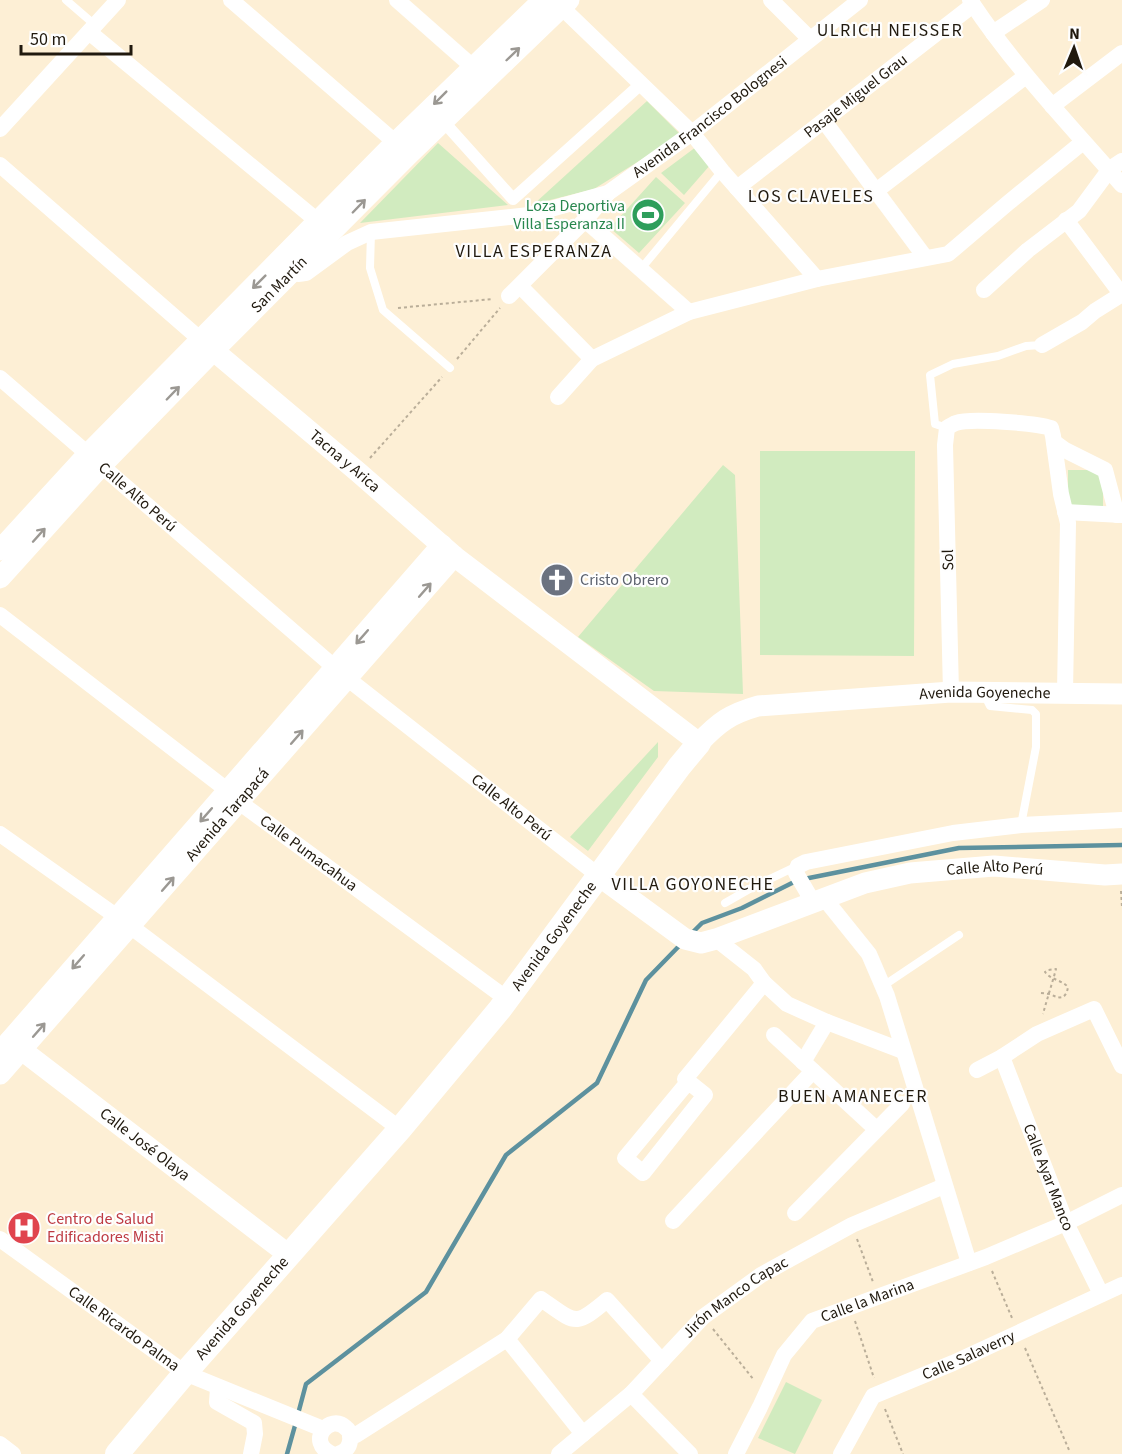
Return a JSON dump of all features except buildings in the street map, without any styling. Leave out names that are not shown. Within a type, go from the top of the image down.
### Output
[{"type":"main road","name":"Avenida Goyeneche","points":[[117,1454],[184,1373],[400,1129],[507,999],[699,743]]},
{"type":"street","points":[[0,129],[117,0]]},
{"type":"street","points":[[231,0],[402,148]]},
{"type":"street","points":[[397,0],[480,73]]},
{"type":"street","points":[[771,0],[810,39]]},
{"type":"street","name":"Avenida Francisco Bolognesi","points":[[286,267],[299,274],[306,273],[347,243],[371,232],[529,215],[608,193],[693,133],[860,0]]},
{"type":"street","points":[[993,33],[1042,0]]},
{"type":"street","points":[[557,2],[693,133],[722,171],[817,279]]},
{"type":"street","name":"San Martín","points":[[0,578],[5,549],[402,148],[557,2]]},
{"type":"street","points":[[971,2],[1026,76],[1083,142],[1116,165],[1122,185]]},
{"type":"street","name":"Pasaje Miguel Grau","points":[[737,188],[971,2]]},
{"type":"street","points":[[92,28],[325,228]]},
{"type":"street","points":[[1052,106],[1122,53]]},
{"type":"street","name":"San Martín","points":[[402,148],[443,121],[480,73]]},
{"type":"street","points":[[876,191],[1026,76]]},
{"type":"street","points":[[443,121],[513,199],[641,84]]},
{"type":"street","points":[[824,121],[925,257]]},
{"type":"street","points":[[558,397],[592,359],[689,312],[817,279],[948,254],[1083,142]]},
{"type":"street","name":"Tacna y Arica","points":[[0,165],[448,551],[699,743]]},
{"type":"street","points":[[984,290],[1078,211],[1116,165]]},
{"type":"street","points":[[592,359],[514,291],[585,220],[608,193]]},
{"type":"street","points":[[585,220],[689,312]]},
{"type":"street","points":[[1042,345],[1082,322],[1095,310],[1122,294],[1066,220]]},
{"type":"street","name":"Calle Alto Perú","points":[[0,378],[341,673],[598,876],[685,939],[708,941],[807,885],[866,883],[910,873],[994,866],[1122,874]]},
{"type":"street","points":[[947,428],[957,423],[1034,424],[1051,428],[1068,523],[1065,692]]},
{"type":"street","name":"Sol","points":[[947,428],[945,445],[951,692]]},
{"type":"street","points":[[1054,442],[1105,470],[1119,515],[1065,512]]},
{"type":"street","name":"Avenida Tarapacá","points":[[0,1074],[8,1044],[124,921],[448,551]]},
{"type":"street","name":"Calle Pumacahua","points":[[0,615],[233,796],[507,999]]},
{"type":"street","name":"Avenida Goyeneche","points":[[699,743],[715,727],[735,713],[758,706],[951,692],[1122,694]]},
{"type":"street","points":[[969,1263],[883,986],[869,954],[807,885],[806,862],[953,832],[1022,825],[1122,820]]},
{"type":"street","points":[[0,834],[124,921],[400,1129]]},
{"type":"street","points":[[708,941],[754,969],[787,1004],[903,1051]]},
{"type":"street","points":[[688,1082],[625,1158],[643,1173],[705,1095],[685,1079],[764,982]]},
{"type":"street","points":[[977,1070],[1037,1034],[1094,1008],[1122,1066]]},
{"type":"street","points":[[673,1221],[808,1066],[827,1022]]},
{"type":"street","points":[[774,1035],[876,1129]]},
{"type":"street","name":"Calle José Olaya","points":[[8,1044],[289,1255]]},
{"type":"street","name":"Calle Ayar Manco","points":[[1002,1057],[1066,1223],[1101,1294]]},
{"type":"street","points":[[795,1213],[902,1104]]},
{"type":"street","name":"Jirón Manco Capac","points":[[559,1454],[631,1394],[703,1317],[761,1275],[852,1225],[944,1186]]},
{"type":"street","name":"Calle la Marina","points":[[736,1454],[784,1354],[812,1320],[986,1257],[1066,1223],[1122,1195]]},
{"type":"street","name":"Calle Ricardo Palma","points":[[0,1239],[184,1373],[323,1429]]},
{"type":"street","name":"Calle Salaverry","points":[[841,1454],[873,1396],[953,1363],[1122,1285]]},
{"type":"street","points":[[350,1436],[356,1435],[507,1339],[541,1299],[568,1317],[580,1320],[586,1318],[607,1300],[662,1361]]},
{"type":"street","points":[[507,1339],[583,1434]]},
{"type":"street","points":[[218,1388],[217,1402],[254,1423],[255,1434],[251,1454]]},
{"type":"street","points":[[631,1394],[690,1454]]},
{"type":"street","points":[[336,1424],[345,1427],[350,1436],[346,1450],[331,1453],[321,1444],[323,1429],[336,1424]]},
{"type":"street","points":[[0,1444],[13,1454]]},
{"type":"lane","points":[[66,0],[92,28]]},
{"type":"lane","points":[[640,270],[722,171]]},
{"type":"lane","points":[[371,232],[370,268],[383,310],[450,368]]},
{"type":"lane","points":[[947,428],[934,424],[930,375],[953,364],[998,356],[1026,346],[1042,345]]},
{"type":"lane","points":[[988,692],[987,702],[990,706],[1032,710],[1036,714],[1036,747],[1022,825]]},
{"type":"lane","points":[[725,903],[753,887],[807,885]]},
{"type":"lane","points":[[883,986],[959,935]]},
{"type":"path","points":[[383,310],[514,291]]},
{"type":"path","points":[[358,472],[514,291]]},
{"type":"path","points":[[1037,1034],[1049,994],[1053,978],[1065,983],[1068,987],[1068,993],[1063,998],[1058,998],[1049,994],[1041,993]]},
{"type":"path","points":[[852,1225],[879,1296]]},
{"type":"path","points":[[986,1257],[1069,1450]]},
{"type":"path","points":[[703,1317],[766,1394]]},
{"type":"green space","points":[[647,101],[681,135],[594,189],[534,204]]},
{"type":"green space","points":[[438,143],[508,205],[360,223]]},
{"type":"green space","points":[[696,147],[711,164],[684,195],[661,173]]},
{"type":"green space","name":"Loza Deportiva Villa Esperanza II","points":[[656,177],[685,203],[639,253],[610,228]]},
{"type":"green space","points":[[760,451],[915,451],[914,656],[760,655]]},
{"type":"green space","points":[[723,465],[735,475],[743,694],[654,691],[578,637]]},
{"type":"green space","points":[[1068,470],[1103,470],[1103,511],[1068,511]]},
{"type":"green space","points":[[658,742],[658,757],[588,851],[570,837]]},
{"type":"green space","points":[[786,1382],[822,1400],[795,1454],[758,1438]]},
{"type":"waterway","points":[[804,879],[959,848],[1122,845]]},
{"type":"waterway","points":[[691,934],[702,923],[742,908],[796,881]]},
{"type":"waterway","points":[[298,1414],[306,1384],[426,1292],[506,1155],[597,1083],[646,980],[681,944]]},
{"type":"waterway","points":[[287,1454],[296,1422]]},
{"type":"place","name":"Loza Deportiva Villa Esperanza II","points":[[648,215]]},
{"type":"place","name":"Cristo Obrero","points":[[557,580]]},
{"type":"place","name":"Centro de Salud Edificadores Misti","points":[[24,1228]]},
{"type":"district","name":"ULRICH NEISSER","points":[[890,30]]},
{"type":"district","name":"LOS CLAVELES","points":[[811,196]]},
{"type":"district","name":"VILLA ESPERANZA","points":[[534,251]]},
{"type":"district","name":"VILLA GOYONECHE","points":[[693,884]]},
{"type":"district","name":"BUEN AMANECER","points":[[853,1096]]}]
